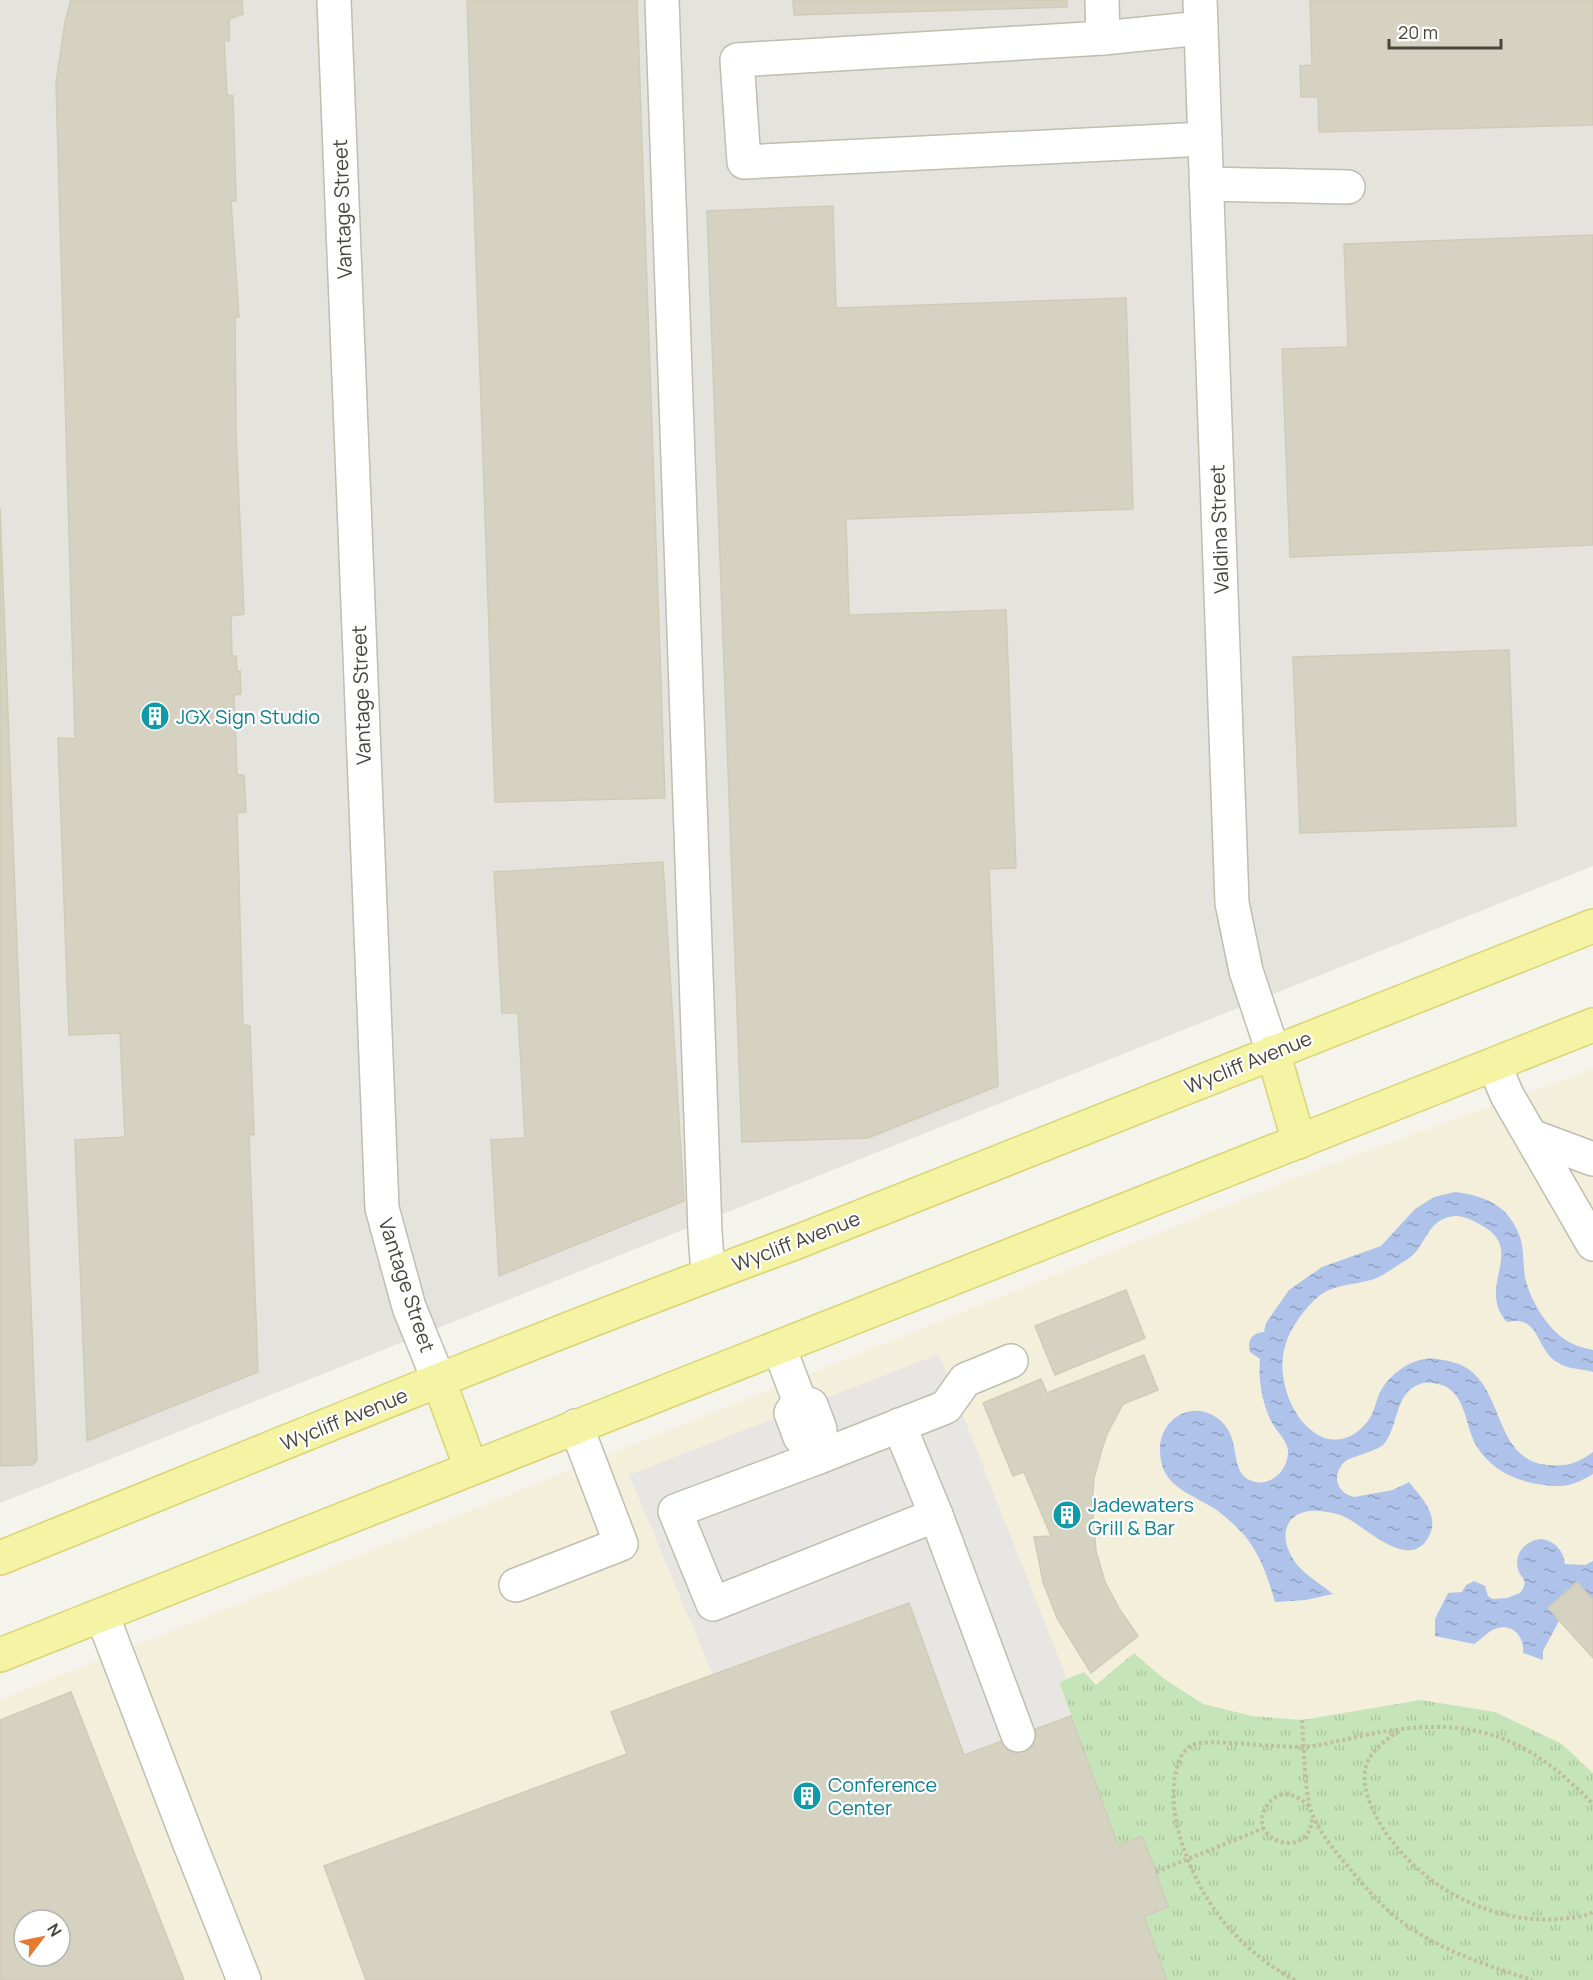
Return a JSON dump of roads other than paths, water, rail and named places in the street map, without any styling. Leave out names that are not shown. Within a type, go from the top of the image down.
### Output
[{"type":"main road","name":"Wycliff Avenue","points":[[0,1558],[708,1274],[808,1237],[1593,926]]},
{"type":"main road","points":[[0,1655],[1593,1025]]},
{"type":"main road","points":[[1272,1052],[1299,1142]]},
{"type":"main road","points":[[439,1381],[471,1468]]},
{"type":"street","name":"Vantage Street","points":[[334,0],[382,1208],[409,1307],[439,1381]]},
{"type":"street","points":[[662,0],[708,1274]]},
{"type":"street","points":[[1102,0],[1103,38]]},
{"type":"street","points":[[1201,14],[1103,38],[737,60],[744,162],[1205,139]]},
{"type":"street","name":"Valdina Street","points":[[1201,14],[1232,903],[1246,971],[1272,1052]]},
{"type":"street","points":[[1206,184],[1348,188]]},
{"type":"street","points":[[1494,1065],[1507,1095],[1593,1244]]},
{"type":"street","points":[[1531,1136],[1593,1159]]},
{"type":"street","points":[[779,1347],[799,1400],[792,1413],[794,1421],[800,1437],[816,1451]]},
{"type":"street","points":[[936,1515],[713,1604],[675,1511],[816,1451],[899,1425],[946,1407],[965,1380],[1011,1361]]},
{"type":"street","points":[[899,1425],[936,1515],[1018,1735]]},
{"type":"street","points":[[516,1585],[621,1544],[576,1426]]},
{"type":"street","points":[[102,1615],[244,1980]]},
{"type":"water","points":[[1455,1192],[1487,1200],[1504,1211],[1511,1219],[1521,1240],[1525,1277],[1536,1306],[1548,1324],[1563,1338],[1576,1346],[1593,1350],[1593,1372],[1561,1365],[1550,1356],[1532,1328],[1526,1323],[1507,1322],[1499,1310],[1496,1297],[1501,1261],[1498,1240],[1481,1225],[1456,1216],[1435,1225],[1414,1254],[1386,1273],[1371,1280],[1343,1285],[1327,1291],[1308,1306],[1292,1329],[1283,1354],[1283,1378],[1290,1402],[1296,1413],[1311,1430],[1319,1436],[1336,1440],[1352,1435],[1366,1424],[1381,1390],[1400,1370],[1414,1362],[1429,1359],[1459,1364],[1471,1371],[1481,1382],[1509,1440],[1519,1452],[1531,1461],[1560,1465],[1582,1459],[1593,1452],[1593,1474],[1579,1482],[1553,1486],[1519,1479],[1503,1472],[1488,1461],[1477,1447],[1464,1410],[1454,1393],[1438,1384],[1420,1384],[1412,1388],[1401,1402],[1389,1437],[1384,1444],[1347,1460],[1339,1470],[1337,1482],[1343,1491],[1354,1497],[1393,1490],[1409,1482],[1430,1512],[1432,1527],[1430,1534],[1422,1545],[1412,1550],[1401,1549],[1376,1538],[1340,1515],[1312,1511],[1301,1513],[1287,1526],[1287,1546],[1300,1568],[1333,1594],[1306,1600],[1275,1602],[1260,1559],[1245,1536],[1218,1511],[1179,1488],[1165,1473],[1160,1448],[1166,1427],[1173,1419],[1191,1411],[1211,1414],[1227,1428],[1238,1466],[1246,1478],[1260,1483],[1279,1474],[1287,1461],[1288,1449],[1265,1406],[1260,1383],[1260,1359],[1250,1352],[1251,1338],[1264,1332],[1266,1323],[1289,1290],[1322,1267],[1381,1246],[1415,1209],[1434,1197]]},
{"type":"water","points":[[1542,1539],[1558,1547],[1565,1564],[1585,1565],[1593,1561],[1593,1600],[1549,1609],[1559,1621],[1543,1651],[1543,1660],[1523,1653],[1520,1637],[1512,1629],[1501,1627],[1492,1630],[1474,1644],[1435,1636],[1435,1619],[1448,1593],[1462,1592],[1466,1585],[1474,1581],[1485,1586],[1488,1596],[1493,1599],[1507,1598],[1520,1593],[1525,1584],[1517,1566],[1519,1554],[1525,1545]]},
{"type":"place","name":"JGX Sign Studio","points":[[155,716]]},
{"type":"place","name":"Jadewaters Grill & Bar","points":[[1067,1515]]},
{"type":"place","name":"Conference Center","points":[[807,1796]]}]
